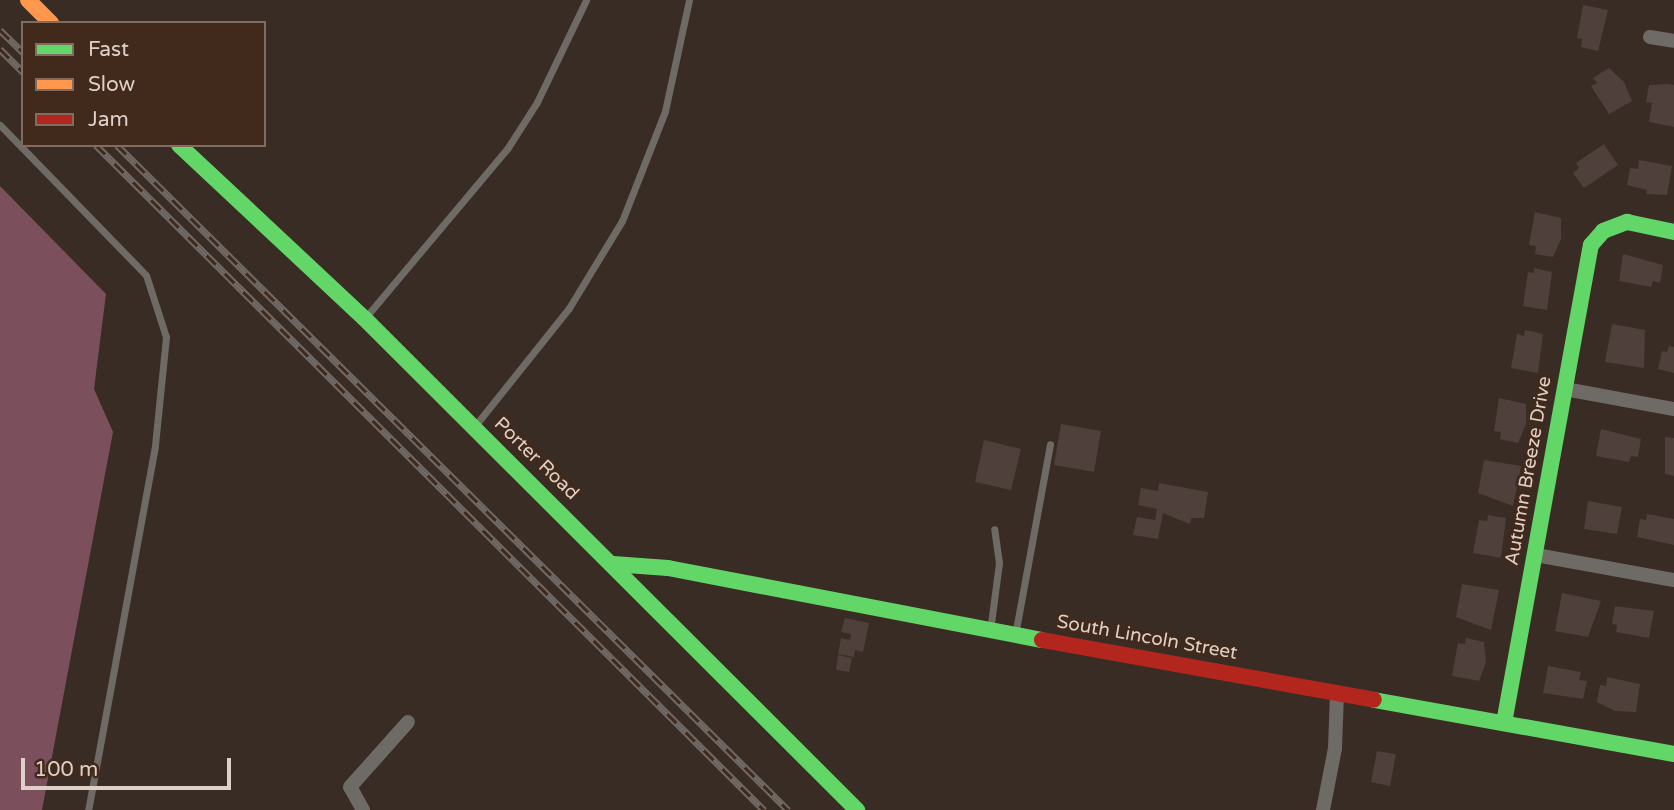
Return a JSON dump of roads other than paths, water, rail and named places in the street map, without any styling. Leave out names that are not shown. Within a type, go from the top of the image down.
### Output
[{"type":"street","points":[[28,0],[49,21]]},
{"type":"street","points":[[1650,37],[1674,41]]},
{"type":"street","name":"Porter Road","points":[[181,147],[364,318],[857,810]]},
{"type":"street","name":"Autumn Breeze Drive","points":[[1504,723],[1591,245],[1603,230],[1627,222],[1674,232]]},
{"type":"street","points":[[1565,389],[1674,409]]},
{"type":"street","points":[[1536,555],[1674,580]]},
{"type":"street","name":"South Lincoln Street","points":[[612,564],[668,568],[1015,636],[1674,754]]},
{"type":"street","points":[[1323,810],[1335,748],[1337,694]]},
{"type":"street","points":[[363,810],[350,787],[361,769],[408,722]]},
{"type":"lane","points":[[364,318],[507,149],[537,102],[586,0]]},
{"type":"lane","points":[[473,428],[569,308],[622,221],[665,111],[689,0]]},
{"type":"lane","points":[[0,125],[21,147]]},
{"type":"lane","points":[[21,147],[146,275],[166,337],[155,446],[88,810]]},
{"type":"lane","points":[[1015,636],[1050,444]]},
{"type":"lane","points":[[990,631],[999,563],[994,529]]},
{"type":"railway","points":[[0,30],[21,50]]},
{"type":"railway","points":[[0,49],[21,70]]},
{"type":"railway","points":[[98,147],[764,810]]},
{"type":"railway","points":[[119,147],[788,810]]}]
